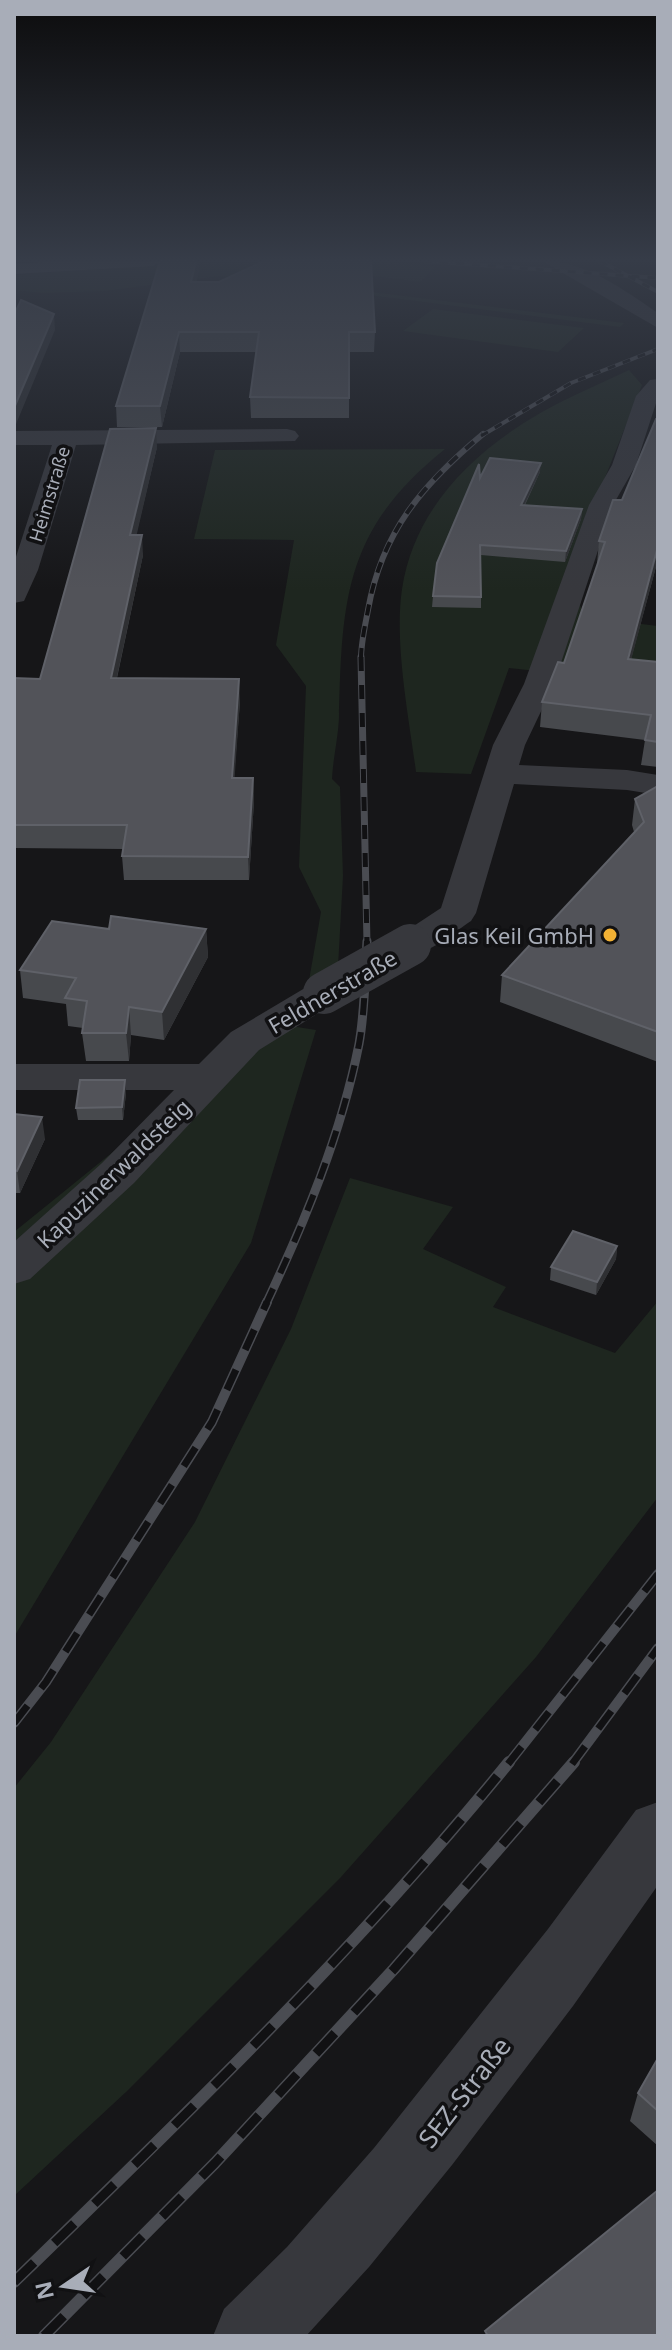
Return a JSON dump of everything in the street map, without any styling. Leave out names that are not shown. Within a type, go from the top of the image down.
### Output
[{"type":"street","name":"Feldnerstraße","points":[[210,1077],[245,1041],[410,945],[458,913],[509,745],[539,684],[601,505],[624,465],[647,396],[658,385]]},
{"type":"street","name":"Heimstraße","points":[[14,438],[287,436]]},
{"type":"street","name":"Heimstraße","points":[[14,595],[25,570],[66,438]]},
{"type":"street","points":[[501,774],[627,780],[658,785]]},
{"type":"street","points":[[14,1077],[210,1077]]},
{"type":"street","name":"Kapuzinerwaldsteig","points":[[14,1268],[118,1173],[210,1077]]},
{"type":"street","name":"SEZ-Straße","points":[[251,2336],[300,2290],[386,2192],[610,1904],[658,1831]]},
{"type":"shaded area","points":[[628,371],[642,385],[604,480],[580,605],[584,617],[658,626],[658,684],[509,668],[471,774],[416,772],[400,633],[402,589],[410,556],[423,525],[441,497],[463,472],[514,429]]},
{"type":"shaded area","points":[[445,449],[412,479],[387,508],[368,538],[347,601],[332,779],[340,787],[343,876],[338,967],[308,986],[321,912],[299,867],[306,686],[276,645],[294,540],[194,539],[215,450]]},
{"type":"shaded area","points":[[272,1023],[316,1030],[251,1243],[14,1637],[14,1232]]},
{"type":"shaded area","points":[[350,1178],[453,1207],[423,1249],[506,1287],[493,1307],[615,1353],[658,1301],[658,1497],[536,1657],[341,1877],[126,2092],[14,2196],[14,1788],[51,1742],[195,1522],[291,1329]]},
{"type":"building","points":[[14,371],[30,371],[14,408]]},
{"type":"building","points":[[127,371],[169,371],[160,406],[116,406]]},
{"type":"building","points":[[254,371],[349,371],[349,398],[250,397]]},
{"type":"building","points":[[656,419],[658,546],[628,659],[658,662],[658,742],[645,740],[651,715],[542,702],[558,662],[564,663],[605,542],[599,541],[613,500],[622,500]]},
{"type":"building","points":[[156,428],[130,535],[142,535],[111,678],[239,679],[232,778],[253,778],[248,857],[122,856],[127,825],[14,825],[14,678],[40,679],[110,429]]},
{"type":"building","points":[[490,458],[541,463],[521,505],[582,509],[566,551],[480,545],[481,597],[433,596],[437,563],[479,464],[480,478]]},
{"type":"building","name":"Glas Keil GmbH","points":[[658,786],[658,1032],[502,975],[644,822],[635,799]]},
{"type":"building","points":[[111,916],[206,929],[162,1012],[129,1007],[126,1033],[82,1033],[87,1001],[65,998],[76,978],[20,970],[52,921],[109,929]]},
{"type":"building","points":[[80,1080],[125,1080],[122,1107],[76,1108]]},
{"type":"building","points":[[14,1114],[42,1117],[17,1171],[14,1170]]},
{"type":"building","points":[[573,1231],[617,1246],[597,1282],[551,1267]]},
{"type":"building","points":[[658,2058],[658,2111],[638,2093]]},
{"type":"building","points":[[658,2190],[658,2336],[488,2336],[485,2331]]},
{"type":"railway","points":[[481,436],[571,383],[603,371]]},
{"type":"railway","points":[[361,659],[374,582],[395,533],[424,491],[483,434]]},
{"type":"railway","points":[[361,659],[367,942]]},
{"type":"railway","points":[[266,1304],[308,1209],[342,1111],[361,1031],[367,942]]},
{"type":"railway","points":[[14,1723],[46,1682],[212,1422],[267,1302]]},
{"type":"railway","points":[[508,1764],[658,1574]]},
{"type":"railway","points":[[572,1764],[658,1648]]},
{"type":"railway","points":[[14,2282],[206,2093],[331,1964],[509,1762]]},
{"type":"railway","points":[[44,2336],[215,2163],[394,1969],[574,1762]]},
{"type":"place","name":"Glas Keil GmbH","points":[[610,935]]}]
